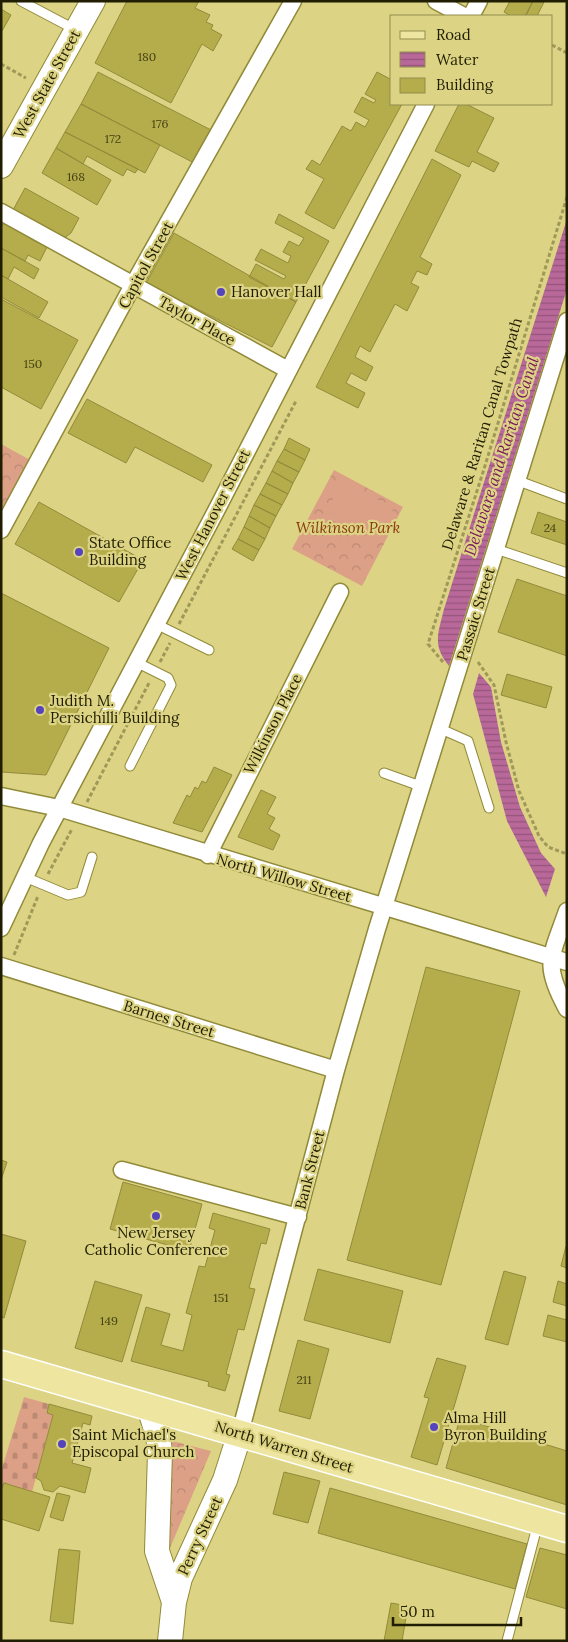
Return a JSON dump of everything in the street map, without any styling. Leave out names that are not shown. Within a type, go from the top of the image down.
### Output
[{"type":"main road","name":"North Warren Street","points":[[1,1364],[567,1528]]},
{"type":"street","name":"West State Street","points":[[1,166],[93,1]]},
{"type":"street","name":"Capitol Street","points":[[1,530],[134,285],[293,1]]},
{"type":"street","points":[[436,1],[462,15]]},
{"type":"street","points":[[472,15],[479,1]]},
{"type":"street","name":"West Hanover Street","points":[[1,928],[59,808],[425,105]]},
{"type":"street","name":"Taylor Place","points":[[1,212],[288,370]]},
{"type":"street","name":"Passaic Street","points":[[385,907],[516,480],[567,322]]},
{"type":"street","name":"Wilkinson Place","points":[[208,855],[340,592]]},
{"type":"street","name":"North Willow Street","points":[[1,796],[59,808],[208,855],[559,960]]},
{"type":"street","name":"Bank Street","points":[[240,1433],[336,1070],[385,907]]},
{"type":"street","points":[[567,911],[559,960],[550,968],[552,980],[567,1009]]},
{"type":"street","name":"Barnes Street","points":[[5,967],[336,1070]]},
{"type":"street","points":[[122,1170],[298,1217]]},
{"type":"street","points":[[149,1407],[158,1436],[160,1452],[157,1552],[174,1602]]},
{"type":"street","name":"Perry Street","points":[[170,1641],[174,1602],[187,1558],[225,1480],[240,1433]]},
{"type":"lane","points":[[21,1],[77,30]]},
{"type":"lane","points":[[516,480],[567,499]]},
{"type":"lane","points":[[496,550],[567,573]]},
{"type":"lane","points":[[156,624],[209,650]]},
{"type":"lane","points":[[130,766],[171,685],[168,678],[136,662]]},
{"type":"lane","points":[[441,729],[468,741],[489,808]]},
{"type":"lane","points":[[384,773],[423,787]]},
{"type":"lane","points":[[24,877],[68,895],[80,892],[92,857]]},
{"type":"lane","points":[[507,1641],[539,1521]]},
{"type":"path","points":[[553,46],[567,53]]},
{"type":"path","points":[[1,64],[26,78]]},
{"type":"path","name":"Delaware & Raritan Canal Towpath","points":[[446,666],[428,644],[493,441],[567,197]]},
{"type":"path","points":[[5,967],[43,885],[296,401]]},
{"type":"path","points":[[478,661],[494,685],[519,791],[538,836],[548,847],[567,854]]},
{"type":"green space","points":[[1,444],[32,461],[1,517]]},
{"type":"green space","name":"Wilkinson Park","points":[[334,470],[403,507],[362,586],[292,549]]},
{"type":"green space","points":[[341,482],[394,507],[377,541],[325,516]]},
{"type":"green space","points":[[24,1397],[49,1404],[47,1413],[53,1415],[32,1492],[4,1483],[1,1490],[1,1471]]},
{"type":"green space","points":[[172,1441],[211,1451],[170,1548],[168,1505]]},
{"type":"water","name":"Delaware and Raritan Canal","points":[[567,219],[567,289],[449,666],[438,645],[438,632],[444,609]]},
{"type":"water","points":[[479,673],[491,687],[501,742],[520,807],[541,853],[555,869],[546,897],[507,821],[473,694]]},
{"type":"building","points":[[127,1],[199,1],[195,8],[210,15],[206,22],[213,25],[211,29],[222,35],[213,51],[202,44],[171,103],[95,63]]},
{"type":"building","points":[[510,1],[533,1],[526,15],[509,15],[504,12]]},
{"type":"building","points":[[533,1],[544,2],[538,15],[526,15]]},
{"type":"building","points":[[1,9],[11,15],[2,31],[1,31]]},
{"type":"building","points":[[98,72],[213,131],[196,164],[81,104]]},
{"type":"building","points":[[377,72],[390,79],[390,105],[401,105],[334,229],[305,213],[324,179],[306,169],[312,160],[320,165],[342,126],[351,131],[356,122],[365,127],[369,120],[354,112],[362,97],[374,103],[376,100],[365,94]]},
{"type":"building","points":[[81,104],[160,145],[145,173],[65,132]]},
{"type":"building","points":[[458,105],[468,105],[494,118],[477,152],[499,163],[494,172],[472,161],[469,167],[435,151]]},
{"type":"building","points":[[65,132],[138,169],[135,173],[127,169],[123,176],[87,156],[83,164],[56,148]]},
{"type":"building","points":[[56,148],[111,180],[97,205],[42,173]]},
{"type":"building","points":[[432,159],[461,175],[420,257],[432,264],[427,275],[417,271],[411,283],[419,287],[407,311],[395,304],[370,352],[360,346],[355,357],[373,367],[366,381],[351,373],[346,383],[365,393],[358,408],[316,387]]},
{"type":"building","points":[[25,188],[79,218],[71,233],[63,239],[13,210]]},
{"type":"building","points":[[279,214],[329,241],[296,302],[249,277],[256,264],[284,279],[286,276],[255,260],[261,249],[288,263],[291,256],[283,252],[289,241],[299,246],[304,238],[275,223]]},
{"type":"building","points":[[6,220],[33,235],[31,239],[47,247],[40,261],[28,255],[25,261],[1,248],[1,227]]},
{"type":"building","name":"Hanover Hall","points":[[174,233],[296,302],[272,347],[146,283]]},
{"type":"building","points":[[1,248],[39,269],[34,279],[14,267],[8,279],[1,275]]},
{"type":"building","points":[[1,275],[48,302],[39,318],[1,297]]},
{"type":"building","points":[[1,299],[78,340],[41,409],[1,387]]},
{"type":"building","points":[[87,399],[212,465],[203,482],[135,447],[126,463],[68,433]]},
{"type":"building","points":[[289,438],[310,449],[305,460],[284,449]]},
{"type":"building","points":[[284,449],[305,460],[299,472],[277,461]]},
{"type":"building","points":[[277,461],[299,472],[293,483],[272,471]]},
{"type":"building","points":[[272,471],[293,483],[288,494],[266,483]]},
{"type":"building","points":[[266,483],[288,494],[282,505],[260,494]]},
{"type":"building","points":[[260,494],[282,505],[276,516],[254,505]]},
{"type":"building","name":"State Office Building","points":[[39,502],[143,560],[119,602],[15,544]]},
{"type":"building","points":[[254,505],[276,516],[270,528],[249,516]]},
{"type":"building","points":[[538,512],[567,522],[567,545],[531,533]]},
{"type":"building","points":[[249,516],[270,528],[265,539],[244,527]]},
{"type":"building","points":[[244,527],[265,539],[259,550],[238,539]]},
{"type":"building","points":[[238,539],[259,550],[253,561],[232,549]]},
{"type":"building","points":[[517,579],[567,596],[567,656],[498,632]]},
{"type":"building","name":"Judith M. Persichilli Building","points":[[1,593],[109,648],[46,775],[1,772]]},
{"type":"building","points":[[507,674],[552,687],[546,708],[501,695]]},
{"type":"building","points":[[214,767],[232,775],[202,832],[173,823],[187,795],[190,797],[195,787],[198,789],[202,781],[206,783]]},
{"type":"building","points":[[261,790],[276,797],[267,814],[275,818],[269,829],[280,835],[273,850],[238,837]]},
{"type":"building","points":[[426,967],[520,991],[441,1285],[347,1260]]},
{"type":"building","points":[[1,1160],[7,1162],[1,1180]]},
{"type":"building","name":"New Jersey Catholic Conference","points":[[123,1182],[202,1204],[189,1251],[110,1229]]},
{"type":"building","points":[[213,1213],[270,1229],[266,1244],[261,1243],[249,1288],[255,1289],[244,1330],[238,1329],[226,1374],[230,1375],[225,1391],[208,1386],[209,1382],[131,1361],[146,1307],[170,1314],[161,1345],[183,1351],[192,1315],[186,1313],[199,1266],[205,1267],[215,1230],[209,1228]]},
{"type":"building","points":[[1,1234],[26,1241],[4,1318],[1,1317]]},
{"type":"building","points":[[567,1247],[567,1268],[561,1266]]},
{"type":"building","points":[[318,1269],[403,1291],[390,1343],[304,1320]]},
{"type":"building","points":[[504,1271],[526,1277],[508,1345],[485,1339]]},
{"type":"building","points":[[95,1281],[142,1295],[122,1362],[75,1348]]},
{"type":"building","points":[[558,1281],[567,1284],[567,1306],[553,1302]]},
{"type":"building","points":[[548,1315],[567,1320],[567,1342],[543,1336]]},
{"type":"building","points":[[298,1340],[329,1349],[310,1419],[279,1411]]},
{"type":"building","name":"Alma Hill Byron Building","points":[[437,1358],[466,1366],[437,1465],[411,1457],[429,1398],[424,1397]]},
{"type":"building","name":"Saint Michael's Episcopal Church","points":[[49,1404],[92,1416],[90,1425],[83,1423],[72,1463],[91,1468],[85,1493],[60,1486],[53,1492],[44,1490],[41,1481],[36,1478],[53,1415],[47,1413]]},
{"type":"building","points":[[460,1418],[567,1451],[567,1505],[446,1468]]},
{"type":"building","points":[[284,1472],[320,1481],[308,1523],[273,1514]]},
{"type":"building","points":[[4,1483],[50,1497],[39,1531],[1,1519],[1,1491]]},
{"type":"building","points":[[330,1488],[527,1544],[515,1589],[318,1533]]},
{"type":"building","points":[[57,1493],[70,1496],[63,1521],[50,1517]]},
{"type":"building","points":[[540,1548],[567,1555],[567,1609],[526,1597]]},
{"type":"building","points":[[59,1549],[80,1551],[73,1624],[50,1621]]},
{"type":"building","points":[[391,1603],[408,1606],[402,1641],[384,1641]]},
{"type":"place","name":"Hanover Hall","points":[[221,292]]},
{"type":"place","name":"State Office Building","points":[[79,552]]},
{"type":"place","name":"Judith M. Persichilli Building","points":[[40,710]]},
{"type":"place","name":"New Jersey Catholic Conference","points":[[156,1216]]},
{"type":"place","name":"Alma Hill Byron Building","points":[[434,1427]]},
{"type":"place","name":"Saint Michael's Episcopal Church","points":[[62,1444]]}]
